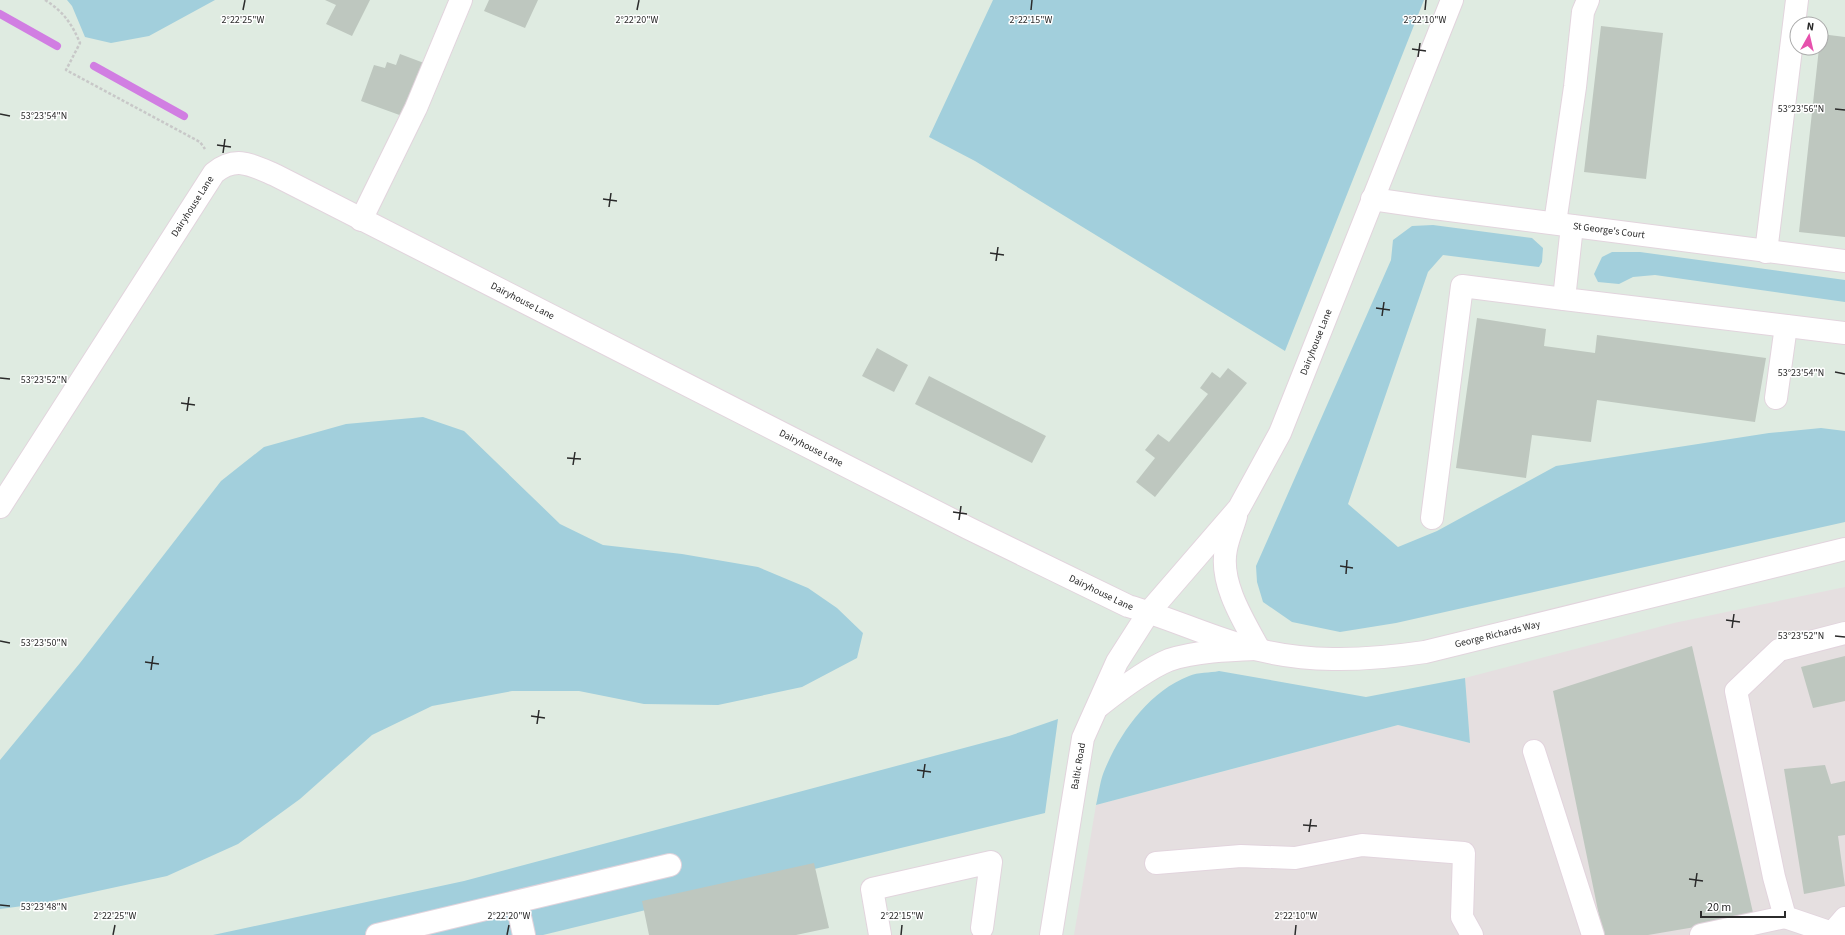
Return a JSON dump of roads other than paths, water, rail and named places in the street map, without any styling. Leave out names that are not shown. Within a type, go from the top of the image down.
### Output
[{"type":"street","points":[[361,220],[416,108],[461,0]]},
{"type":"street","name":"Dairyhouse Lane","points":[[0,507],[198,196],[221,167],[243,163],[252,165],[975,531],[1128,606],[1150,612],[1239,508],[1280,433],[1452,0]]},
{"type":"street","points":[[1564,299],[1564,225],[1575,87],[1583,12],[1588,0]]},
{"type":"street","points":[[1766,252],[1797,0]]},
{"type":"street","name":"St George's Court","points":[[1372,199],[1766,252],[1845,261]]},
{"type":"street","points":[[1432,518],[1462,286],[1845,333]]},
{"type":"street","points":[[1776,398],[1786,326]]},
{"type":"street","points":[[1096,708],[1126,685],[1169,660],[1215,651],[1258,649],[1238,611],[1227,583],[1225,550],[1239,508]]},
{"type":"street","name":"George Richards Way","points":[[1150,612],[1242,646],[1296,657],[1352,660],[1389,657],[1425,652],[1845,549]]},
{"type":"street","name":"Baltic Road","points":[[1051,935],[1083,738],[1117,662],[1150,612]]},
{"type":"street","points":[[1785,918],[1774,877],[1736,691],[1779,650],[1845,633]]},
{"type":"street","points":[[1534,751],[1593,935]]},
{"type":"street","points":[[1156,863],[1241,856],[1295,858],[1362,845],[1464,853],[1462,917],[1472,935]]},
{"type":"street","points":[[880,935],[872,889],[992,862],[982,928]]},
{"type":"street","points":[[377,935],[517,903],[670,865]]},
{"type":"street","points":[[517,903],[524,935]]},
{"type":"street","points":[[1701,935],[1785,918],[1836,929]]},
{"type":"waterway","points":[[0,14],[57,46]]},
{"type":"waterway","points":[[94,66],[184,116]]}]
